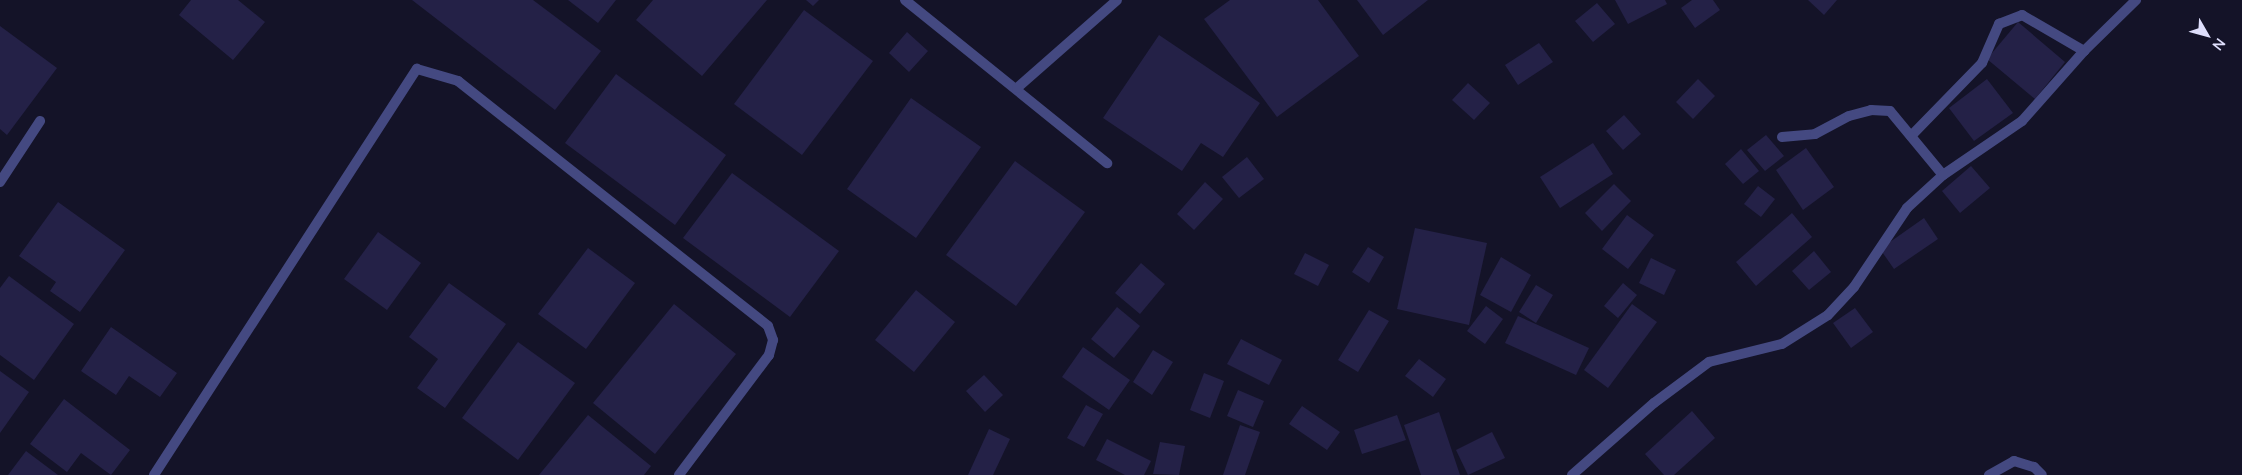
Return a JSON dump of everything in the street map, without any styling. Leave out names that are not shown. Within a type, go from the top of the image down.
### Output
[{"type":"street","points":[[905,0],[1017,88],[1107,163]]},
{"type":"street","points":[[1017,88],[1117,0]]},
{"type":"street","points":[[1572,475],[1654,403],[1709,362],[1782,344],[1828,314],[1854,287],[1907,208],[1943,175],[2022,121],[2084,51],[2136,0]]},
{"type":"street","points":[[1911,136],[1982,63],[1999,24],[2022,15],[2084,51]]},
{"type":"street","points":[[154,475],[417,70],[458,81],[768,326],[773,340],[769,355],[679,475]]},
{"type":"street","points":[[1782,137],[1815,134],[1849,116],[1871,110],[1890,111],[1943,175]]},
{"type":"street","points":[[0,182],[40,121]]},
{"type":"street","points":[[1989,475],[2014,462],[2034,467],[2042,475]]},
{"type":"building","points":[[191,0],[238,0],[265,22],[233,60],[179,15]]},
{"type":"building","points":[[412,0],[533,0],[601,51],[555,110]]},
{"type":"building","points":[[568,0],[616,0],[598,23]]},
{"type":"building","points":[[653,0],[767,0],[702,76],[636,20]]},
{"type":"building","points":[[806,0],[819,0],[813,6]]},
{"type":"building","points":[[1230,0],[1318,0],[1359,56],[1277,117],[1204,19]]},
{"type":"building","points":[[1357,0],[1428,0],[1383,35]]},
{"type":"building","points":[[1615,0],[1665,0],[1667,4],[1628,24]]},
{"type":"building","points":[[1692,0],[1713,0],[1720,10],[1695,28],[1681,8]]},
{"type":"building","points":[[1808,0],[1837,0],[1824,15]]},
{"type":"building","points":[[1597,3],[1615,24],[1593,42],[1575,21]]},
{"type":"building","points":[[804,10],[873,61],[802,155],[734,104]]},
{"type":"building","points":[[2018,22],[2065,62],[2035,99],[1987,59]]},
{"type":"building","points":[[0,26],[57,68],[7,135],[0,129]]},
{"type":"building","points":[[907,32],[928,51],[909,72],[889,53]]},
{"type":"building","points":[[1159,35],[1260,103],[1223,157],[1201,143],[1182,171],[1103,118]]},
{"type":"building","points":[[1539,43],[1553,62],[1518,85],[1505,65]]},
{"type":"building","points":[[616,74],[726,155],[675,225],[565,143]]},
{"type":"building","points":[[1698,79],[1715,96],[1693,119],[1676,102]]},
{"type":"building","points":[[1987,79],[2013,113],[1974,141],[1949,108]]},
{"type":"building","points":[[1468,83],[1490,103],[1474,120],[1452,100]]},
{"type":"building","points":[[911,98],[981,147],[916,238],[847,189]]},
{"type":"building","points":[[1624,115],[1641,134],[1623,150],[1606,131]]},
{"type":"building","points":[[1766,135],[1784,156],[1765,171],[1747,150]]},
{"type":"building","points":[[1593,143],[1613,174],[1560,208],[1540,177]]},
{"type":"building","points":[[1806,148],[1834,187],[1803,210],[1776,170]]},
{"type":"building","points":[[1741,149],[1759,171],[1743,184],[1725,164]]},
{"type":"building","points":[[1247,157],[1264,179],[1239,198],[1222,177]]},
{"type":"building","points":[[1015,161],[1085,212],[1016,306],[946,255]]},
{"type":"building","points":[[1971,166],[1990,188],[1960,213],[1942,191]]},
{"type":"building","points":[[732,173],[839,251],[790,317],[683,238]]},
{"type":"building","points":[[1205,182],[1223,199],[1194,230],[1177,214]]},
{"type":"building","points":[[1614,184],[1631,201],[1602,231],[1585,213]]},
{"type":"building","points":[[1758,186],[1775,199],[1761,217],[1744,204]]},
{"type":"building","points":[[58,202],[125,250],[80,312],[50,291],[56,282],[19,256]]},
{"type":"building","points":[[1792,213],[1812,237],[1756,286],[1736,262]]},
{"type":"building","points":[[1627,215],[1654,235],[1628,269],[1602,249]]},
{"type":"building","points":[[1924,218],[1938,239],[1894,269],[1880,249]]},
{"type":"building","points":[[1415,228],[1487,243],[1469,325],[1397,309]]},
{"type":"building","points":[[378,232],[421,263],[387,310],[344,279]]},
{"type":"building","points":[[1368,247],[1384,257],[1369,283],[1352,272]]},
{"type":"building","points":[[588,248],[635,283],[586,349],[538,314]]},
{"type":"building","points":[[1814,251],[1831,272],[1809,290],[1792,271]]},
{"type":"building","points":[[1305,253],[1329,265],[1318,286],[1294,274]]},
{"type":"building","points":[[1501,257],[1531,275],[1511,312],[1480,295]]},
{"type":"building","points":[[1651,258],[1676,270],[1664,295],[1639,283]]},
{"type":"building","points":[[1141,263],[1165,284],[1140,314],[1115,293]]},
{"type":"building","points":[[9,276],[74,324],[34,380],[0,355],[0,288]]},
{"type":"building","points":[[449,283],[506,324],[445,408],[417,388],[438,359],[409,337]]},
{"type":"building","points":[[1623,283],[1637,295],[1618,318],[1604,306]]},
{"type":"building","points":[[1536,285],[1553,295],[1536,323],[1519,312]]},
{"type":"building","points":[[916,290],[955,322],[914,372],[875,340]]},
{"type":"building","points":[[674,304],[736,354],[655,454],[593,403]]},
{"type":"building","points":[[1632,304],[1657,322],[1608,388],[1584,370]]},
{"type":"building","points":[[1486,306],[1503,319],[1485,344],[1467,331]]},
{"type":"building","points":[[1117,307],[1140,326],[1114,358],[1091,339]]},
{"type":"building","points":[[1855,308],[1873,332],[1851,348],[1833,323]]},
{"type":"building","points":[[1369,310],[1389,321],[1358,372],[1338,360]]},
{"type":"building","points":[[1518,316],[1589,348],[1576,375],[1505,343]]},
{"type":"building","points":[[111,327],[177,373],[160,397],[129,376],[116,395],[81,371]]},
{"type":"building","points":[[1241,339],[1282,360],[1269,385],[1227,364]]},
{"type":"building","points":[[518,342],[575,383],[518,460],[462,418]]},
{"type":"building","points":[[1083,347],[1130,380],[1109,410],[1062,377]]},
{"type":"building","points":[[1153,350],[1173,362],[1152,395],[1133,382]]},
{"type":"building","points":[[1419,359],[1446,379],[1433,397],[1405,376]]},
{"type":"building","points":[[0,371],[29,392],[0,433]]},
{"type":"building","points":[[1204,373],[1224,381],[1210,418],[1190,410]]},
{"type":"building","points":[[984,375],[1003,395],[985,412],[966,391]]},
{"type":"building","points":[[1238,390],[1264,401],[1253,427],[1227,416]]},
{"type":"building","points":[[64,399],[130,450],[111,475],[81,453],[67,472],[30,444]]},
{"type":"building","points":[[1086,405],[1103,414],[1084,447],[1067,438]]},
{"type":"building","points":[[1302,406],[1340,432],[1327,450],[1289,424]]},
{"type":"building","points":[[1692,411],[1715,438],[1674,475],[1664,475],[1645,454]]},
{"type":"building","points":[[1439,412],[1460,475],[1421,475],[1404,425]]},
{"type":"building","points":[[588,415],[651,466],[644,475],[539,475]]},
{"type":"building","points":[[1397,415],[1406,440],[1362,454],[1354,430]]},
{"type":"building","points":[[1240,425],[1260,432],[1245,475],[1223,475]]},
{"type":"building","points":[[989,429],[1010,439],[993,475],[968,475]]},
{"type":"building","points":[[1492,432],[1505,458],[1468,475],[1456,450]]},
{"type":"building","points":[[1107,439],[1151,461],[1144,475],[1125,475],[1096,460]]},
{"type":"building","points":[[1160,442],[1185,446],[1179,475],[1153,474]]},
{"type":"building","points":[[26,451],[58,475],[8,475]]}]
